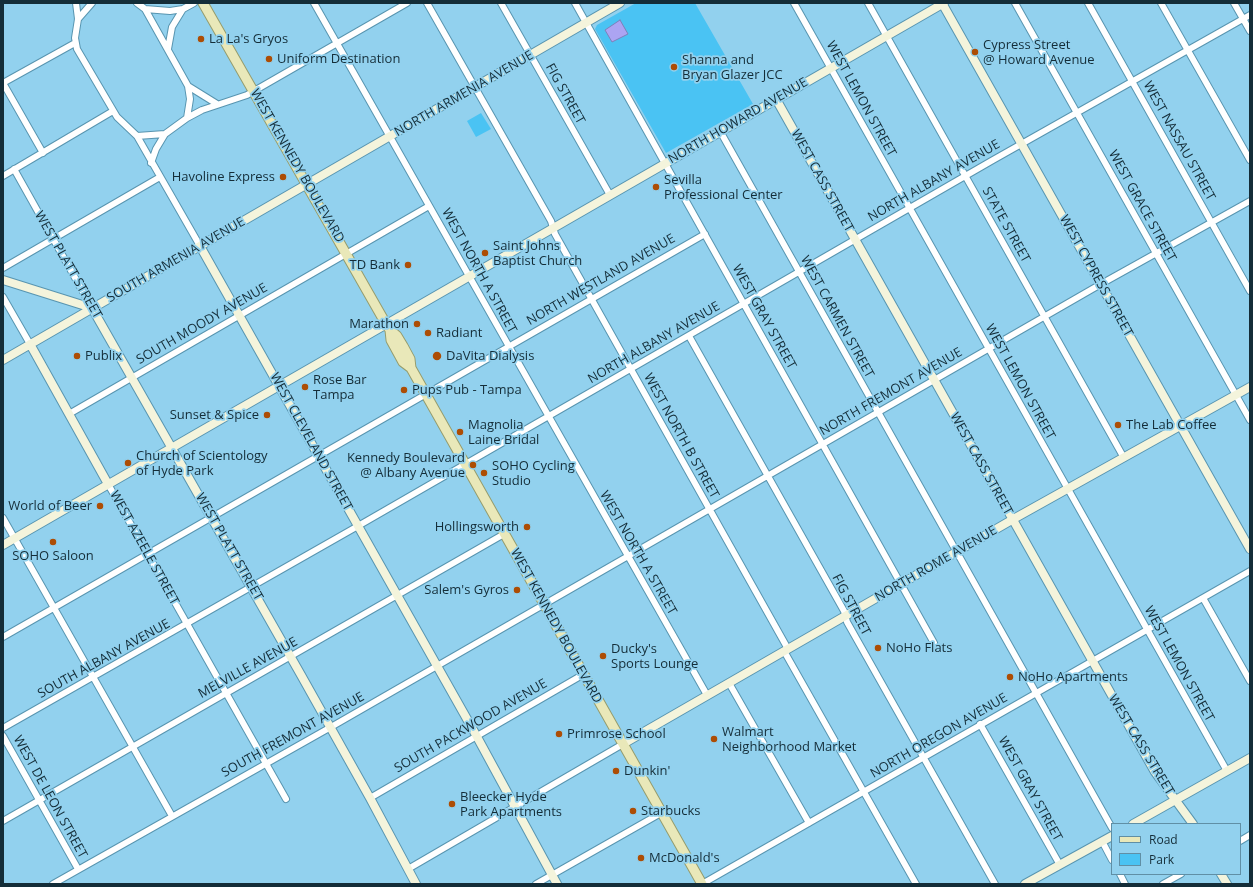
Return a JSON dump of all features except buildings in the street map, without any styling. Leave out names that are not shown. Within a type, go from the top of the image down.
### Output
[{"type":"main road","name":"WEST KENNEDY BOULEVARD","points":[[203,3],[388,327],[391,340],[403,362],[411,368],[702,884]]},
{"type":"main road","name":"NORTH ARMENIA AVENUE","points":[[307,184],[620,3]]},
{"type":"main road","name":"NORTH HOWARD AVENUE","points":[[3,545],[279,386],[388,327],[469,276],[943,3]]},
{"type":"main road","name":"WEST CYPRESS STREET","points":[[943,3],[1250,549]]},
{"type":"main road","name":"WEST CASS STREET","points":[[776,99],[1155,772],[1192,823]]},
{"type":"main road","name":"SOUTH ARMENIA AVENUE","points":[[3,360],[307,184]]},
{"type":"main road","name":"WEST CLEVELAND STREET","points":[[200,246],[476,735],[557,884]]},
{"type":"main road","points":[[3,280],[92,308]]},
{"type":"main road","name":"WEST PLATT STREET","points":[[92,308],[292,657],[416,884]]},
{"type":"main road","name":"WEST AZEELE STREET","points":[[30,344],[108,484]]},
{"type":"main road","name":"NORTH ROME AVENUE","points":[[622,744],[1012,520],[1250,387]]},
{"type":"main road","points":[[1136,823],[1250,758]]},
{"type":"main road","points":[[1026,884],[1111,836]]},
{"type":"main road","points":[[1222,875],[1227,884]]},
{"type":"street","points":[[76,3],[78,19]]},
{"type":"street","points":[[43,153],[3,83],[75,43],[74,32],[78,19],[92,3]]},
{"type":"street","points":[[137,3],[145,9],[188,86],[190,99],[187,118]]},
{"type":"street","points":[[145,9],[170,11],[183,9],[194,3]]},
{"type":"street","name":"WEST NORTH A STREET","points":[[314,3],[627,557],[707,695]]},
{"type":"street","points":[[152,163],[156,149],[165,134],[187,118],[217,104],[239,98],[254,91],[407,3]]},
{"type":"street","name":"WEST NORTH B STREET","points":[[427,3],[710,509],[864,792],[916,884]]},
{"type":"street","name":"FIG STREET","points":[[501,3],[610,195]]},
{"type":"street","name":"WEST GRAY STREET","points":[[575,3],[934,643]]},
{"type":"street","name":"WEST LEMON STREET","points":[[794,3],[1227,771]]},
{"type":"street","name":"STATE STREET","points":[[868,3],[1124,458]]},
{"type":"street","name":"WEST GRACE STREET","points":[[1015,3],[1250,420]]},
{"type":"street","name":"WEST NASSAU STREET","points":[[1088,3],[1250,291]]},
{"type":"street","points":[[1161,3],[1250,160]]},
{"type":"street","points":[[1234,3],[1250,31]]},
{"type":"street","points":[[168,49],[172,27],[183,9]]},
{"type":"street","name":"NORTH ALBANY AVENUE","points":[[465,464],[1021,144],[1250,15]]},
{"type":"street","name":"WEST CLEVELAND STREET","points":[[75,43],[113,111],[125,127],[137,136],[200,246]]},
{"type":"street","points":[[188,86],[217,104]]},
{"type":"street","points":[[3,176],[113,111]]},
{"type":"street","name":"WEST CARMEN STREET","points":[[720,131],[1111,826]]},
{"type":"street","points":[[137,136],[165,134]]},
{"type":"street","name":"WEST PLATT STREET","points":[[14,170],[92,308]]},
{"type":"street","points":[[3,268],[160,177]]},
{"type":"street","name":"NORTH FREMONT AVENUE","points":[[544,604],[1101,284],[1250,201]]},
{"type":"street","name":"SOUTH MOODY AVENUE","points":[[69,414],[429,206]]},
{"type":"street","name":"NORTH WESTLAND AVENUE","points":[[3,636],[212,518],[705,234]]},
{"type":"street","name":"WEST AZEELE STREET","points":[[3,297],[30,344]]},
{"type":"street","name":"FIG STREET","points":[[689,336],[995,884]]},
{"type":"street","name":"SOUTH ALBANY AVENUE","points":[[3,728],[465,464]]},
{"type":"street","name":"WEST AZEELE STREET","points":[[108,484],[286,799]]},
{"type":"street","points":[[3,518],[172,816]]},
{"type":"street","name":"MELVILLE AVENUE","points":[[3,821],[226,693],[292,657],[504,534]]},
{"type":"street","name":"NORTH OREGON AVENUE","points":[[702,884],[1250,571]]},
{"type":"street","points":[[1203,598],[1250,681]]},
{"type":"street","name":"SOUTH FREMONT AVENUE","points":[[53,884],[265,763],[331,728],[544,604]]},
{"type":"street","name":"SOUTH PACKWOOD AVENUE","points":[[370,798],[476,735],[584,674]]},
{"type":"street","points":[[729,683],[809,823]]},
{"type":"street","name":"WEST GRAY STREET","points":[[980,724],[1060,865]]},
{"type":"street","name":"WEST DE LEON STREET","points":[[3,736],[78,869]]},
{"type":"street","points":[[408,869],[622,744]]},
{"type":"street","points":[[536,884],[661,813]]},
{"type":"street","points":[[1241,840],[1250,835]]},
{"type":"street","points":[[1102,841],[1111,858]]},
{"type":"street","points":[[1121,875],[1126,884]]},
{"type":"street","points":[[1163,884],[1179,875]]},
{"type":"green space","name":"Shanna and Bryan Glazer JCC","points":[[636,3],[695,3],[753,104],[666,153],[595,29],[597,25]]},
{"type":"green space","points":[[481,113],[491,129],[476,137],[467,121]]},
{"type":"shaded area","points":[[620,20],[628,34],[612,42],[605,30]]},
{"type":"place","name":"La La's Gryos","points":[[201,39]]},
{"type":"place","name":"Cypress Street @ Howard Avenue","points":[[975,52]]},
{"type":"place","name":"Uniform Destination","points":[[269,59]]},
{"type":"place","name":"Shanna and Bryan Glazer JCC","points":[[674,67]]},
{"type":"place","name":"Havoline Express","points":[[283,177]]},
{"type":"place","name":"Sevilla Professional Center","points":[[656,187]]},
{"type":"place","name":"Saint Johns Baptist Church","points":[[485,253]]},
{"type":"place","name":"TD Bank","points":[[408,265]]},
{"type":"place","name":"Marathon","points":[[417,324]]},
{"type":"place","name":"Radiant","points":[[428,333]]},
{"type":"place","name":"Publix","points":[[77,356]]},
{"type":"place","name":"DaVita Dialysis","points":[[437,356]]},
{"type":"place","name":"Rose Bar Tampa","points":[[305,387]]},
{"type":"place","name":"Pups Pub - Tampa","points":[[404,390]]},
{"type":"place","name":"Sunset & Spice","points":[[267,415]]},
{"type":"place","name":"The Lab Coffee","points":[[1118,425]]},
{"type":"place","name":"Magnolia Laine Bridal","points":[[460,432]]},
{"type":"place","name":"Church of Scientology of Hyde Park","points":[[128,463]]},
{"type":"place","name":"Kennedy Boulevard @ Albany Avenue","points":[[473,465]]},
{"type":"place","name":"SOHO Cycling Studio","points":[[484,473]]},
{"type":"place","name":"World of Beer","points":[[100,506]]},
{"type":"place","name":"Hollingsworth","points":[[527,527]]},
{"type":"place","name":"SOHO Saloon","points":[[53,542]]},
{"type":"place","name":"Salem's Gyros","points":[[517,590]]},
{"type":"place","name":"NoHo Flats","points":[[878,648]]},
{"type":"place","name":"Ducky's Sports Lounge","points":[[603,656]]},
{"type":"place","name":"NoHo Apartments","points":[[1010,677]]},
{"type":"place","name":"Primrose School","points":[[559,734]]},
{"type":"place","name":"Walmart Neighborhood Market","points":[[714,739]]},
{"type":"place","name":"Dunkin'","points":[[616,771]]},
{"type":"place","name":"Bleecker Hyde Park Apartments","points":[[452,804]]},
{"type":"place","name":"Starbucks","points":[[633,811]]},
{"type":"place","name":"McDonald's","points":[[641,858]]}]
